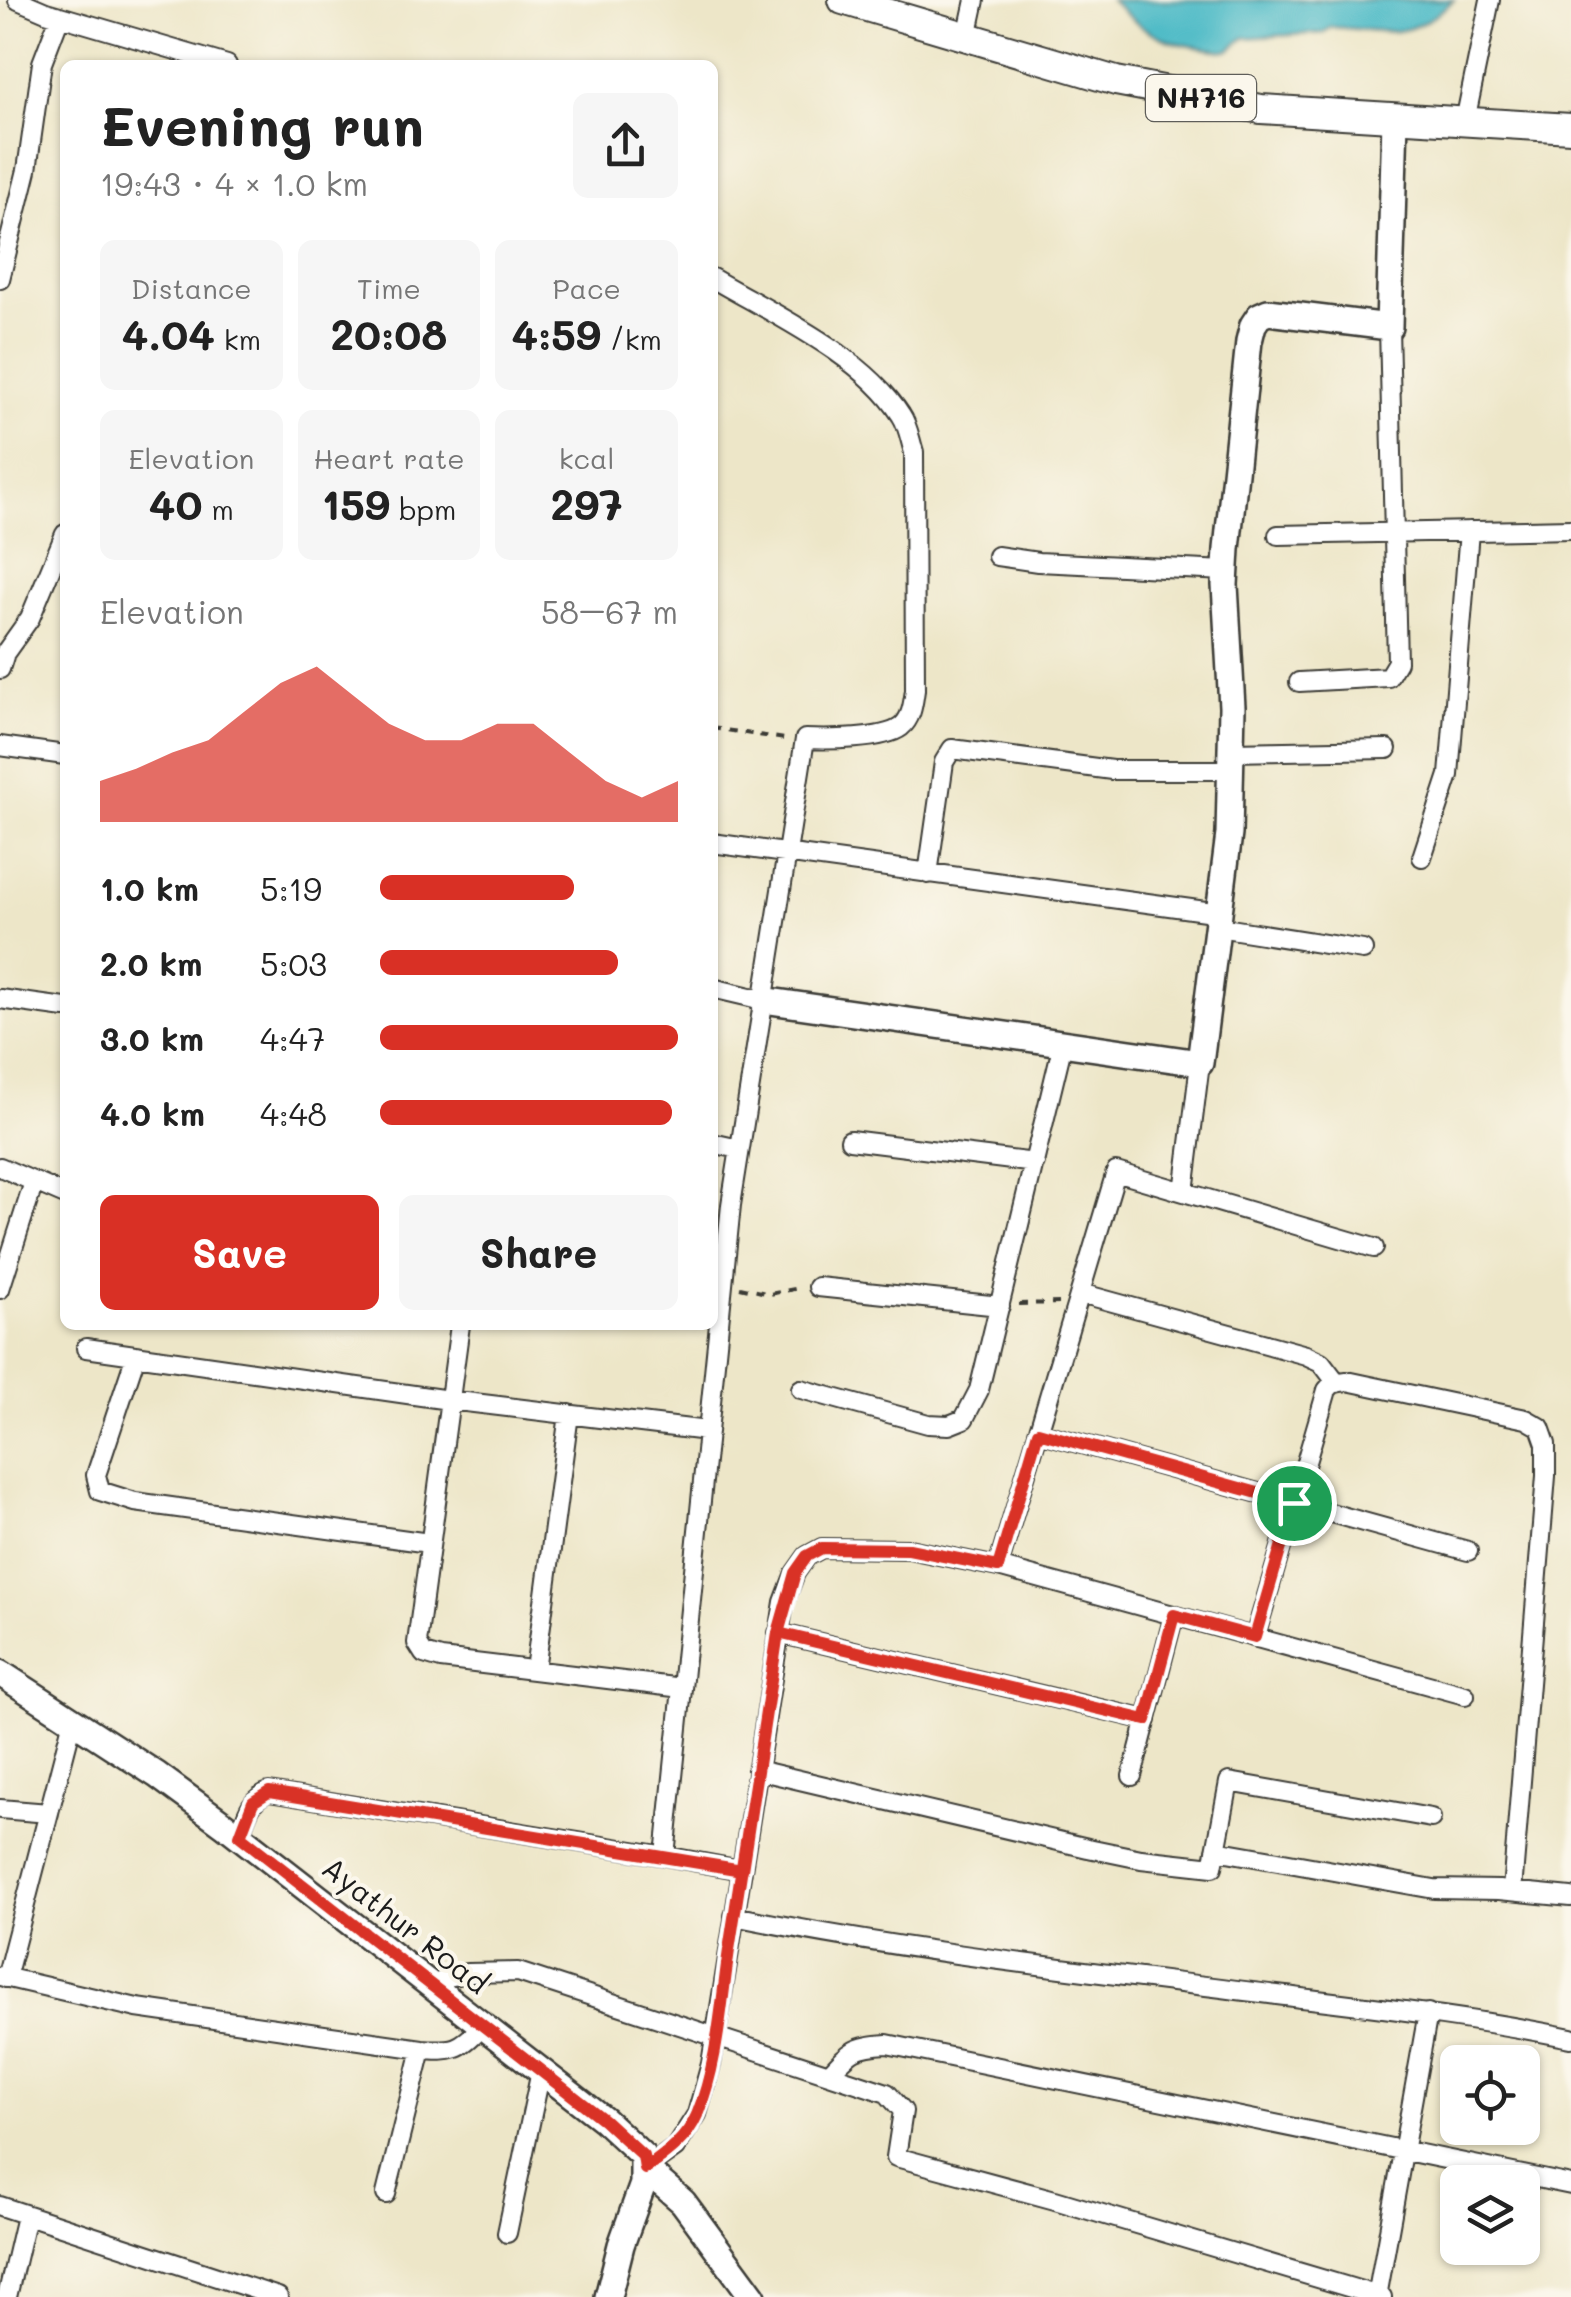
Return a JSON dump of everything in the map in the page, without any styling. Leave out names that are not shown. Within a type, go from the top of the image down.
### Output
[{"type":"main road","name":"NH716","points":[[842,0],[1116,81],[1244,106],[1316,115],[1571,128]]},
{"type":"street","points":[[18,0],[179,58]]},
{"type":"street","points":[[967,37],[975,0]]},
{"type":"street","points":[[1465,122],[1490,0]]},
{"type":"street","points":[[0,279],[27,170],[42,62],[60,16]]},
{"type":"street","points":[[1299,682],[1374,680],[1394,672],[1398,648],[1388,327],[1395,118]]},
{"type":"street","points":[[718,282],[830,348],[881,389],[904,418],[914,452],[913,708],[899,730],[805,740],[718,1275]]},
{"type":"street","points":[[1184,1192],[1219,920],[1232,761],[1226,571],[1240,401],[1253,325],[1268,312],[1388,327]]},
{"type":"street","points":[[1278,535],[1571,529]]},
{"type":"street","points":[[1422,856],[1449,775],[1469,531]]},
{"type":"street","points":[[0,669],[36,604],[60,546]]},
{"type":"street","points":[[997,556],[1052,563],[1226,571]]},
{"type":"street","points":[[0,746],[60,754]]},
{"type":"street","points":[[928,874],[944,762],[952,749],[1112,770],[1387,749]]},
{"type":"street","points":[[718,844],[1219,920],[1363,950]]},
{"type":"street","points":[[718,989],[763,1000],[1200,1064]]},
{"type":"street","points":[[2,1004],[60,1008]]},
{"type":"street","points":[[801,1389],[928,1424],[949,1425],[964,1419],[979,1390],[1064,1044]]},
{"type":"street","points":[[850,1140],[1034,1163]]},
{"type":"street","points":[[718,1144],[739,1149]]},
{"type":"street","points":[[0,1167],[34,1182],[60,1186]]},
{"type":"street","points":[[998,1567],[1116,1172],[1374,1248]]},
{"type":"street","points":[[0,1290],[34,1182]]},
{"type":"street","points":[[818,1287],[1000,1306]]},
{"type":"street","points":[[1078,1300],[1306,1355],[1322,1362],[1337,1382]]},
{"type":"street","points":[[459,1330],[417,1644],[424,1654],[682,1688]]},
{"type":"street","points":[[665,1856],[714,1330]]},
{"type":"street","points":[[86,1348],[449,1400],[707,1431]]},
{"type":"street","points":[[136,1355],[96,1474],[100,1491],[135,1502],[429,1543]]},
{"type":"street","points":[[1255,1637],[1327,1390],[1337,1382],[1526,1419],[1540,1426],[1546,1444],[1512,1891]]},
{"type":"street","points":[[535,1670],[569,1414]]},
{"type":"street","points":[[1038,1432],[1468,1551]]},
{"type":"street","points":[[608,2297],[645,2169],[674,2148],[697,2114],[716,2036],[778,1633],[795,1573],[807,1556],[822,1548],[909,1549],[998,1567],[1465,1695]]},
{"type":"street","points":[[1132,1776],[1174,1615]]},
{"type":"street","points":[[778,1633],[1146,1720]]},
{"type":"street","name":"Ayathur Road","points":[[0,1672],[157,1775],[240,1836],[604,2120],[643,2156],[645,2169],[683,2202],[753,2297]]},
{"type":"street","points":[[73,1720],[3,1977],[136,2008],[448,2051],[460,2047],[481,2027]]},
{"type":"street","points":[[757,1770],[1141,1859],[1213,1867],[1229,1782],[1431,1818]]},
{"type":"street","points":[[240,1836],[253,1802],[269,1792],[742,1870]]},
{"type":"street","points":[[0,1809],[49,1813]]},
{"type":"street","points":[[1216,1850],[1434,1889],[1512,1891],[1571,1898]]},
{"type":"street","points":[[734,1916],[936,1952],[1428,2014],[1571,2038]]},
{"type":"street","points":[[432,1988],[448,1977],[466,1973],[518,1972],[830,2073],[887,2093],[896,2101],[903,2112],[896,2157],[1379,2297],[1428,2014]]},
{"type":"street","points":[[830,2073],[860,2046],[887,2044],[1571,2185]]},
{"type":"street","points":[[386,2194],[422,2048]]},
{"type":"street","points":[[507,2233],[541,2072]]},
{"type":"street","points":[[0,2206],[278,2297]]},
{"type":"street","points":[[7,2297],[26,2216]]},
{"type":"path","points":[[718,729],[805,740]]},
{"type":"path","points":[[718,1281],[770,1294],[818,1287]]},
{"type":"path","points":[[1000,1306],[1078,1300]]},
{"type":"water","points":[[1111,0],[1454,0],[1409,29],[1331,27],[1322,33],[1244,38],[1227,51],[1163,38],[1137,24]]},
{"type":"route","points":[[1294,1503],[1038,1432],[998,1567],[909,1549],[822,1548],[807,1556],[795,1573],[784,1602],[778,1633],[742,1870],[284,1793],[259,1795],[240,1836],[604,2120],[643,2156],[645,2169],[686,2134],[697,2114],[711,2064],[742,1870],[757,1770],[778,1633],[1146,1720],[1174,1615],[1255,1637],[1294,1503]]}]
